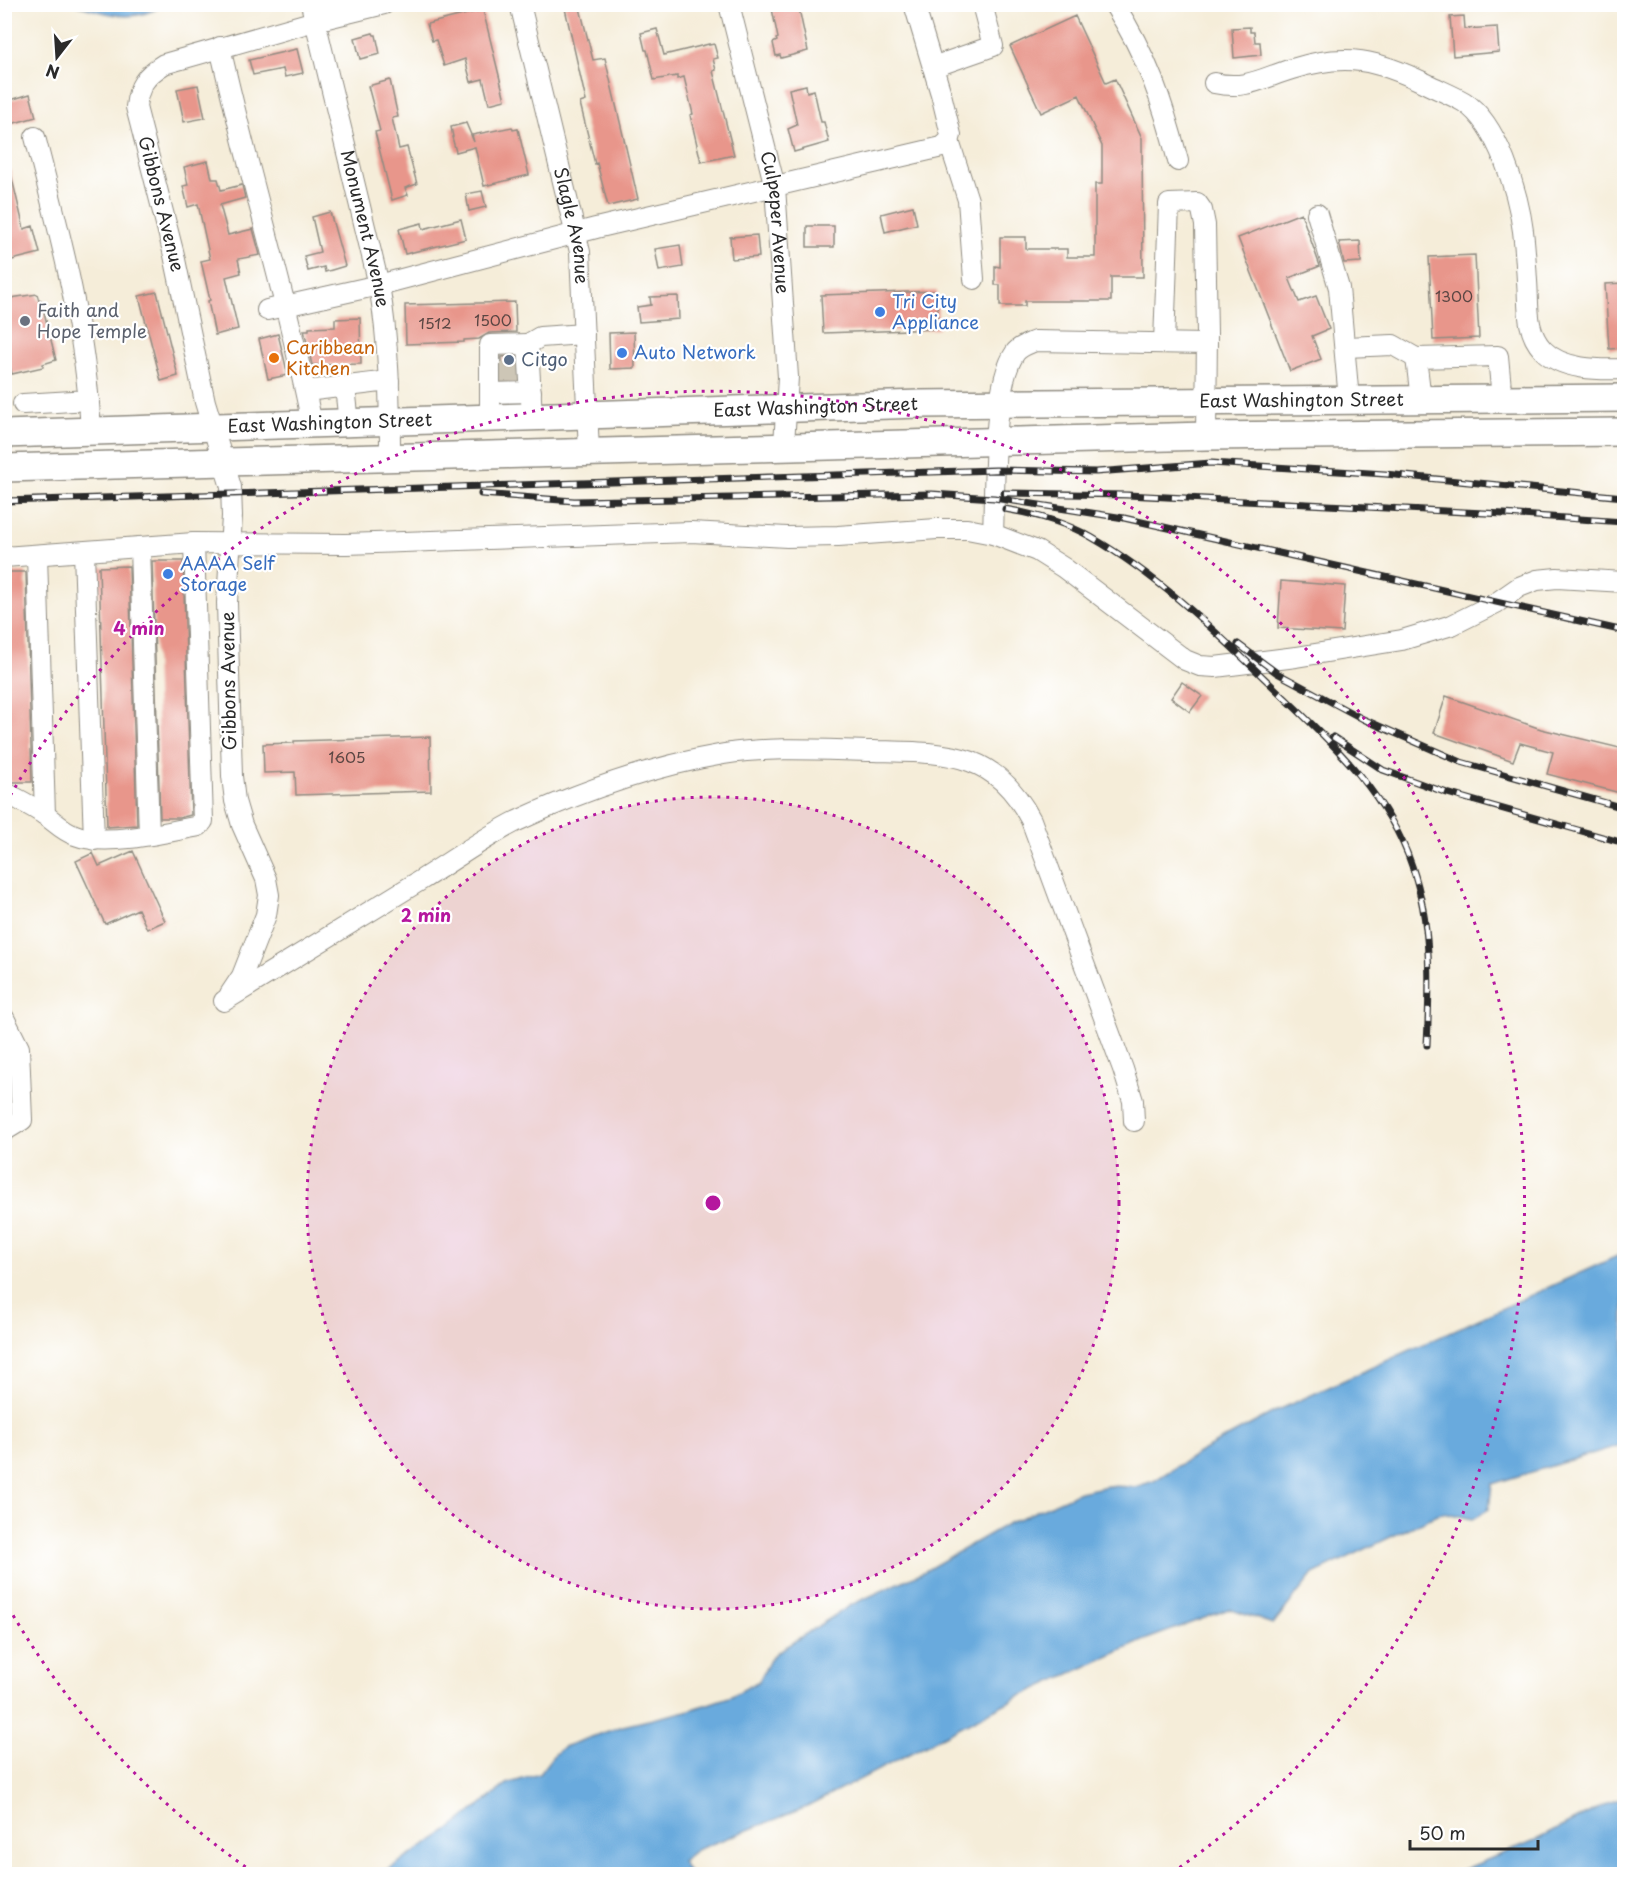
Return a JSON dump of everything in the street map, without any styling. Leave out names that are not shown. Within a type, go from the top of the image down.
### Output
[{"type":"highway","name":"East Washington Street","points":[[4,434],[390,421],[490,406],[531,405],[588,415],[999,403],[1624,398]]},
{"type":"highway","name":"East Washington Street","points":[[4,468],[784,445],[1206,436],[1624,432]]},
{"type":"street","name":"Gibbons Avenue","points":[[384,4],[313,13],[164,64],[152,71],[143,81],[138,94],[136,107],[174,255],[205,402],[225,461],[231,487],[231,543],[227,603],[231,776],[242,825],[266,879],[269,895],[266,915],[242,976],[224,1001],[516,822],[589,792],[692,760],[726,753],[795,750],[929,753],[953,756],[990,770],[1007,784],[1021,801],[1031,820],[1123,1069],[1133,1101],[1134,1121]]},
{"type":"street","name":"Slagle Avenue","points":[[520,4],[577,234],[582,271],[589,452]]},
{"type":"street","name":"Culpeper Avenue","points":[[729,4],[775,187],[788,377],[784,445]]},
{"type":"street","points":[[276,308],[379,285],[577,234],[942,147],[949,141],[951,135],[914,4]]},
{"type":"street","points":[[933,67],[993,46],[982,4]]},
{"type":"street","points":[[1114,4],[1146,62],[1165,110],[1178,161]]},
{"type":"street","name":"Monument Avenue","points":[[313,13],[386,322],[390,456]]},
{"type":"street","points":[[219,47],[276,308],[306,391],[312,424]]},
{"type":"street","points":[[1214,83],[1243,86],[1318,62],[1366,61],[1387,66],[1464,102],[1487,125],[1502,155],[1513,187],[1523,230],[1529,322],[1535,339],[1549,355],[1569,365],[1624,369]]},
{"type":"street","points":[[35,137],[62,243],[82,341],[91,432]]},
{"type":"street","points":[[949,141],[968,200],[974,279]]},
{"type":"street","points":[[1164,344],[1169,204],[1197,203],[1202,210],[1205,225],[1206,436]]},
{"type":"street","points":[[1317,214],[1340,288],[1349,400]]},
{"type":"street","points":[[490,406],[528,344],[540,337],[585,334]]},
{"type":"street","points":[[993,534],[999,403],[1008,367],[1017,351],[1035,341],[1207,344]]},
{"type":"street","points":[[528,344],[490,345],[531,405]]},
{"type":"street","points":[[1346,346],[1393,345],[1416,358],[1498,356],[1502,399]]},
{"type":"street","points":[[1416,358],[1421,399]]},
{"type":"street","points":[[306,391],[389,381]]},
{"type":"street","points":[[345,387],[349,423]]},
{"type":"street","points":[[23,404],[89,400]]},
{"type":"street","points":[[4,557],[194,543],[346,544],[691,532],[787,537],[967,529],[993,534],[1037,551],[1064,568],[1185,660],[1200,666],[1215,668],[1296,657],[1421,635],[1452,625],[1496,603],[1519,587],[1537,580],[1557,578],[1624,582]]},
{"type":"street","points":[[4,792],[45,815],[62,829],[94,840],[148,835],[199,826],[203,821],[194,543]]},
{"type":"street","points":[[140,547],[148,835]]},
{"type":"street","points":[[84,552],[94,840]]},
{"type":"street","points":[[37,555],[45,815]]},
{"type":"street","points":[[4,1018],[19,1048],[22,1120],[4,1131]]},
{"type":"water","points":[[76,5],[164,5],[141,14],[120,16]]},
{"type":"water","points":[[1624,1253],[1624,1444],[1492,1484],[1489,1509],[1472,1519],[1443,1512],[1313,1574],[1273,1624],[1229,1609],[1147,1639],[1016,1698],[807,1807],[696,1850],[682,1861],[690,1874],[381,1874],[448,1831],[507,1784],[539,1774],[563,1747],[623,1726],[687,1711],[732,1696],[759,1681],[771,1658],[779,1651],[851,1605],[925,1571],[1007,1524],[1080,1492],[1108,1486],[1135,1487],[1154,1481],[1198,1453],[1274,1412]]},
{"type":"water","points":[[1624,1798],[1624,1874],[1453,1874],[1540,1838],[1608,1803]]},
{"type":"building","points":[[564,4],[579,4],[593,60],[605,58],[638,199],[608,206],[580,103],[586,101]]},
{"type":"building","points":[[771,4],[798,4],[808,51],[781,58],[780,55],[776,56],[773,43],[778,38]]},
{"type":"building","points":[[483,10],[505,100],[489,104],[483,79],[471,82],[465,59],[444,66],[436,40],[432,41],[427,24]]},
{"type":"building","points":[[1075,16],[1106,83],[1115,79],[1142,138],[1143,277],[1111,277],[1111,301],[1025,301],[1025,306],[1000,306],[1000,285],[995,285],[995,266],[1000,267],[1000,237],[1026,237],[1026,249],[1067,249],[1067,257],[1095,257],[1095,184],[1102,184],[1102,146],[1079,95],[1041,113],[1010,46]]},
{"type":"building","points":[[1464,16],[1465,29],[1497,27],[1499,52],[1453,56],[1450,17]]},
{"type":"building","points":[[1250,27],[1250,32],[1254,32],[1255,42],[1260,42],[1261,55],[1234,58],[1232,28]]},
{"type":"building","points":[[657,29],[664,55],[714,44],[718,58],[713,59],[716,70],[713,71],[734,155],[701,162],[684,77],[654,80],[641,33]]},
{"type":"building","points":[[373,33],[376,35],[380,54],[360,59],[355,38]]},
{"type":"building","points":[[297,49],[303,73],[285,77],[283,69],[253,75],[249,60]]},
{"type":"building","points":[[390,80],[398,117],[392,118],[399,149],[407,147],[417,184],[405,188],[408,195],[392,200],[375,132],[380,131],[368,86]]},
{"type":"building","points":[[198,85],[205,118],[184,122],[177,89]]},
{"type":"building","points":[[806,85],[807,92],[814,90],[821,122],[824,122],[829,142],[794,152],[788,129],[797,125],[789,89]]},
{"type":"building","points":[[30,94],[36,117],[4,126],[4,102]]},
{"type":"building","points":[[466,123],[474,142],[472,135],[512,127],[513,130],[518,129],[529,175],[484,186],[475,147],[456,152],[451,127]]},
{"type":"building","points":[[208,161],[212,179],[218,179],[221,190],[242,185],[245,198],[220,205],[228,235],[253,229],[260,255],[238,259],[241,273],[226,277],[238,329],[215,335],[201,261],[210,259],[198,204],[188,207],[183,186],[188,185],[184,167]]},
{"type":"building","name":"Faith and Hope Temple","points":[[4,170],[10,170],[24,229],[33,226],[40,253],[4,262]]},
{"type":"building","points":[[482,191],[486,207],[469,211],[466,194]]},
{"type":"building","points":[[913,206],[917,224],[885,232],[881,214]]},
{"type":"building","points":[[330,212],[345,266],[325,272],[324,267],[308,271],[304,256],[320,252],[312,217]]},
{"type":"building","points":[[1301,213],[1320,266],[1289,278],[1299,302],[1316,296],[1329,329],[1312,336],[1321,359],[1290,371],[1238,238]]},
{"type":"building","points":[[461,219],[466,239],[405,254],[399,229],[422,223],[423,229]]},
{"type":"building","points":[[807,226],[834,226],[834,247],[807,247]]},
{"type":"building","points":[[757,235],[759,257],[732,259],[730,237]]},
{"type":"building","points":[[1360,241],[1361,262],[1344,263],[1339,242]]},
{"type":"building","points":[[680,245],[683,267],[659,271],[655,249]]},
{"type":"building","points":[[1475,255],[1479,338],[1433,340],[1429,257]]},
{"type":"building","points":[[1624,283],[1624,348],[1609,349],[1605,284]]},
{"type":"building","name":"Tri City Appliance","points":[[937,291],[938,329],[823,333],[821,295]]},
{"type":"building","points":[[157,292],[178,376],[161,381],[139,296]]},
{"type":"building","name":"Faith and Hope Temple","points":[[37,294],[39,301],[41,300],[56,360],[43,364],[43,367],[12,374],[4,342],[4,299]]},
{"type":"building","points":[[678,296],[679,319],[639,322],[637,307],[651,305],[650,297]]},
{"type":"building","points":[[515,302],[516,332],[489,333],[479,339],[464,340],[464,342],[406,344],[405,305]]},
{"type":"building","points":[[360,318],[361,364],[312,365],[304,330],[335,327],[335,319]]},
{"type":"building","name":"Auto Network","points":[[634,332],[635,368],[610,369],[609,333]]},
{"type":"building","points":[[278,334],[288,375],[268,379],[259,339]]},
{"type":"building","points":[[517,356],[518,380],[502,381],[502,357]]},
{"type":"building","points":[[152,561],[183,561],[191,815],[179,818],[160,818]]},
{"type":"building","points":[[129,566],[137,825],[107,827],[99,567]]},
{"type":"building","points":[[4,572],[26,572],[32,782],[4,780]]},
{"type":"building","points":[[1281,581],[1345,586],[1342,632],[1278,628]]},
{"type":"building","points":[[1182,682],[1202,696],[1190,712],[1171,698]]},
{"type":"building","points":[[1446,696],[1541,729],[1624,749],[1624,794],[1547,774],[1553,752],[1520,743],[1513,761],[1434,733]]},
{"type":"building","points":[[430,737],[431,791],[296,795],[295,772],[264,773],[263,744]]},
{"type":"building","points":[[133,851],[165,921],[147,929],[138,909],[105,924],[76,861],[93,853],[99,866]]},
{"type":"tunnel","points":[[500,372],[519,371]]},
{"type":"railway","points":[[4,501],[996,470],[1096,472],[1211,463],[1385,474],[1624,497]]},
{"type":"railway","points":[[1004,493],[1127,495],[1624,522]]},
{"type":"railway","points":[[481,494],[574,501],[932,494],[994,498],[1124,518],[1624,631]]},
{"type":"railway","points":[[1005,509],[1027,513],[1071,527],[1115,552],[1161,585],[1225,641],[1309,721],[1351,765],[1386,812],[1401,838],[1419,888],[1428,955],[1427,1045]]},
{"type":"railway","points":[[1238,644],[1277,673],[1363,719],[1461,762],[1624,808]]},
{"type":"railway","points":[[1333,737],[1383,770],[1447,793],[1624,843]]},
{"type":"place","name":"Tri City Appliance","points":[[880,312]]},
{"type":"place","name":"Faith and Hope Temple","points":[[25,321]]},
{"type":"place","name":"Auto Network","points":[[622,353]]},
{"type":"place","name":"Caribbean Kitchen","points":[[274,358]]},
{"type":"place","name":"Citgo","points":[[509,360]]},
{"type":"place","name":"AAAA Self Storage","points":[[168,574]]}]
